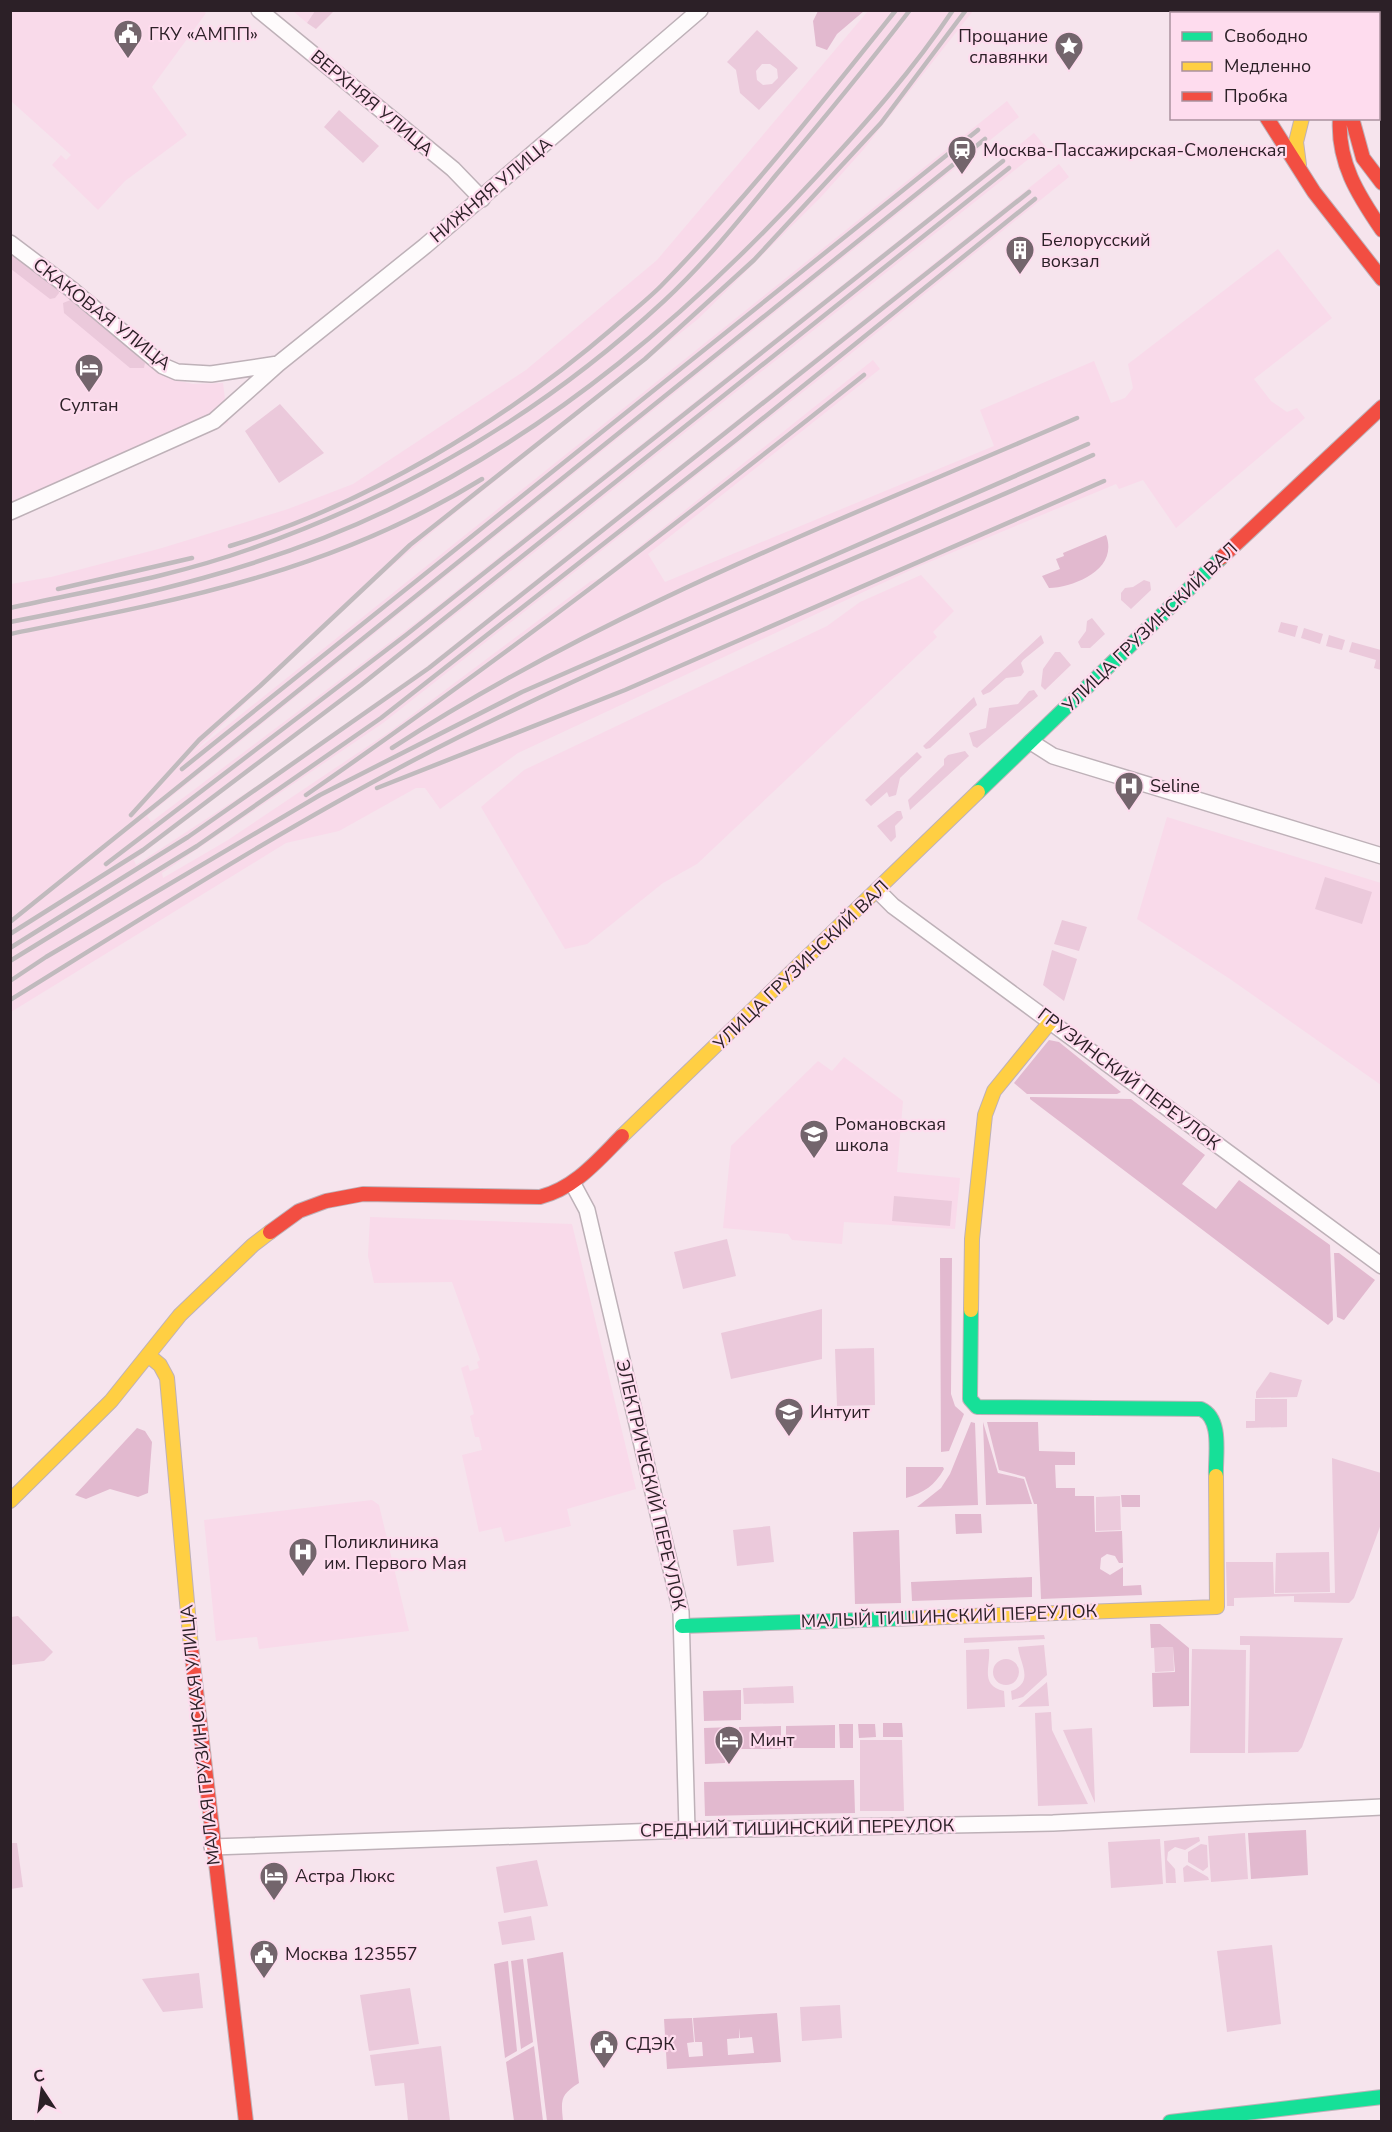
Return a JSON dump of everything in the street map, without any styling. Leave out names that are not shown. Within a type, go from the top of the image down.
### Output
[{"type":"street","name":"ВЕРХНЯЯ УЛИЦА","points":[[259,10],[453,169],[482,199]]},
{"type":"street","name":"НИЖНЯЯ УЛИЦА","points":[[10,512],[214,421],[274,364],[482,199],[700,10]]},
{"type":"street","points":[[1268,120],[1330,214],[1382,279]]},
{"type":"street","points":[[1302,120],[1296,150],[1300,169],[1306,180]]},
{"type":"street","points":[[1340,120],[1339,145],[1344,166],[1382,230]]},
{"type":"street","points":[[1353,120],[1363,158],[1382,183]]},
{"type":"street","name":"СКАКОВАЯ УЛИЦА","points":[[10,243],[71,289],[163,366],[192,374],[225,373],[274,364]]},
{"type":"street","name":"УЛИЦА ГРУЗИНСКИЙ ВАЛ","points":[[10,1501],[111,1401],[180,1315],[253,1245],[286,1219],[309,1207],[347,1196],[363,1194],[540,1197],[560,1192],[573,1184],[1187,590],[1382,407]]},
{"type":"street","points":[[1031,742],[1053,756],[1382,856]]},
{"type":"street","name":"ГРУЗИНСКИЙ ПЕРЕУЛОК","points":[[878,891],[893,906],[1382,1266]]},
{"type":"street","name":"МАЛЫЙ ТИШИНСКИЙ ПЕРЕУЛОК","points":[[682,1626],[1216,1607],[1215,1430],[1214,1419],[1208,1411],[1191,1407],[987,1408],[977,1407],[970,1399],[972,1239],[985,1115],[994,1092],[1051,1021]]},
{"type":"street","name":"ЭЛЕКТРИЧЕСКИЙ ПЕРЕУЛОК","points":[[573,1184],[587,1210],[675,1583],[682,1626],[687,1830]]},
{"type":"street","name":"МАЛАЯ ГРУЗИНСКАЯ УЛИЦА","points":[[148,1355],[160,1365],[167,1378],[192,1666],[246,2121]]},
{"type":"street","name":"СРЕДНИЙ ТИШИНСКИЙ ПЕРЕУЛОК","points":[[212,1847],[687,1830],[1053,1823],[1382,1807]]},
{"type":"street","points":[[1170,2121],[1382,2097]]},
{"type":"shaded area","points":[[818,10],[864,11],[837,34],[827,50],[816,46],[813,21]]},
{"type":"shaded area","points":[[11,11],[203,11],[206,13],[152,87],[187,135],[125,181],[98,210],[52,165],[61,155],[66,160],[71,155],[11,101]]},
{"type":"shaded area","points":[[293,11],[315,11],[307,23]]},
{"type":"shaded area","points":[[315,11],[334,11],[316,29],[307,23]]},
{"type":"shaded area","points":[[868,11],[973,11],[863,150],[821,197],[698,319],[386,571],[188,757],[1007,101],[1019,117],[147,816],[151,822],[418,621],[1034,133],[1045,146],[463,609],[134,860],[136,865],[261,783],[426,667],[1059,164],[1069,177],[832,369],[383,723],[162,873],[163,878],[228,840],[389,732],[591,581],[600,578],[873,360],[880,369],[648,554],[665,582],[994,446],[980,410],[1094,361],[1111,403],[1125,398],[1133,388],[1128,364],[1278,249],[1332,318],[1254,379],[1271,401],[1287,412],[1297,408],[1305,418],[1176,528],[1143,480],[1119,489],[1116,484],[915,568],[518,753],[440,809],[425,788],[416,788],[339,831],[286,843],[11,1012],[11,584],[51,577],[162,548],[288,509],[353,484],[526,370],[657,260]]},
{"type":"shaded area","points":[[757,30],[798,68],[759,110],[740,93],[736,70],[727,62]],"holes":[[[762,64],[770,64],[777,69],[778,78],[772,84],[763,85],[757,80],[756,71]]]},
{"type":"shaded area","points":[[339,110],[379,146],[363,163],[324,127]]},
{"type":"shaded area","points":[[10,252],[73,299],[158,372],[175,380],[193,384],[223,383],[228,423],[11,517]]},
{"type":"shaded area","points":[[10,252],[58,288],[59,293],[55,298],[50,299],[11,269]]},
{"type":"shaded area","points":[[73,299],[145,363],[144,368],[130,368],[64,313],[63,303]]},
{"type":"shaded area","points":[[280,404],[324,453],[279,483],[245,431]]},
{"type":"shaded area","points":[[1106,535],[1108,547],[1101,566],[1082,580],[1049,588],[1042,576],[1060,569],[1056,559],[1064,556],[1063,553]]},
{"type":"shaded area","points":[[921,575],[954,611],[933,632],[937,637],[697,864],[663,883],[587,944],[565,949],[481,807],[524,770],[827,626],[860,602]]},
{"type":"shaded area","points":[[1144,580],[1150,582],[1151,590],[1131,609],[1121,600],[1121,593],[1125,588],[1133,587]]},
{"type":"shaded area","points":[[1092,618],[1105,634],[1090,648],[1081,648],[1078,642],[1086,631],[1087,621]]},
{"type":"shaded area","points":[[1281,622],[1298,626],[1295,637],[1278,632]]},
{"type":"shaded area","points":[[1304,628],[1323,634],[1320,644],[1301,638]]},
{"type":"shaded area","points":[[1041,635],[1044,643],[1023,660],[1021,663],[1024,672],[1021,676],[1006,678],[983,695],[981,691]]},
{"type":"shaded area","points":[[1329,635],[1345,640],[1342,650],[1326,646]]},
{"type":"shaded area","points":[[1352,642],[1381,650],[1381,670],[1374,668],[1376,660],[1349,652]]},
{"type":"shaded area","points":[[1055,652],[1060,652],[1071,665],[1045,690],[1041,686],[1043,669]]},
{"type":"shaded area","points":[[1034,690],[1038,696],[977,748],[973,746],[969,733],[986,728],[989,708],[1018,704],[1029,691]]},
{"type":"shaded area","points":[[974,697],[977,705],[930,748],[926,749],[923,746]]},
{"type":"shaded area","points":[[965,751],[969,756],[910,810],[908,800],[944,765],[944,759],[948,755]]},
{"type":"shaded area","points":[[917,752],[922,757],[900,778],[896,795],[889,797],[887,792],[871,806],[865,800]]},
{"type":"shaded area","points":[[897,811],[901,811],[903,818],[895,826],[896,837],[891,842],[877,826]]},
{"type":"shaded area","points":[[1167,817],[1381,883],[1381,1085],[1230,979],[1137,919]]},
{"type":"shaded area","points":[[1325,877],[1372,892],[1362,924],[1315,909]]},
{"type":"shaded area","points":[[1062,920],[1087,927],[1079,951],[1054,944]]},
{"type":"shaded area","points":[[1052,950],[1077,959],[1064,1001],[1043,985]]},
{"type":"shaded area","points":[[1049,1040],[1059,1042],[1121,1092],[1117,1094],[1027,1094],[1014,1083]]},
{"type":"shaded area","name":"Романовская школа","points":[[844,1057],[903,1101],[897,1172],[960,1178],[955,1229],[844,1222],[842,1244],[792,1240],[788,1234],[723,1228],[731,1146],[818,1061],[832,1071]]},
{"type":"shaded area","points":[[1030,1097],[1131,1099],[1205,1155],[1182,1184],[1216,1209],[1239,1180],[1330,1245],[1333,1320],[1328,1325]]},
{"type":"shaded area","points":[[894,1196],[952,1201],[950,1226],[892,1221]]},
{"type":"shaded area","points":[[370,1217],[572,1224],[636,1489],[567,1509],[571,1526],[505,1542],[501,1527],[479,1532],[462,1455],[482,1450],[479,1437],[475,1437],[470,1416],[474,1414],[461,1368],[468,1365],[470,1371],[479,1368],[477,1362],[480,1360],[452,1282],[374,1283],[368,1256]]},
{"type":"shaded area","points":[[727,1239],[736,1276],[683,1289],[674,1252]]},
{"type":"shaded area","points":[[1334,1253],[1339,1253],[1375,1280],[1344,1320],[1337,1317]]},
{"type":"shaded area","points":[[940,1258],[952,1258],[951,1394],[955,1406],[964,1414],[949,1451],[941,1452]]},
{"type":"shaded area","points":[[822,1309],[822,1359],[731,1379],[721,1333]]},
{"type":"shaded area","points":[[874,1348],[875,1405],[837,1406],[835,1349]]},
{"type":"shaded area","points":[[1270,1372],[1302,1380],[1297,1397],[1256,1398],[1256,1392]]},
{"type":"shaded area","points":[[1255,1399],[1287,1399],[1287,1427],[1246,1428],[1246,1421],[1255,1421]]},
{"type":"shaded area","points":[[971,1422],[975,1423],[978,1505],[917,1507],[941,1488],[950,1474]]},
{"type":"shaded area","points":[[983,1422],[998,1473],[1024,1479],[1032,1504],[986,1505]]},
{"type":"shaded area","points":[[987,1422],[1038,1422],[1039,1451],[1075,1452],[1075,1465],[1055,1465],[1056,1488],[1075,1488],[1075,1496],[1094,1496],[1095,1532],[1122,1531],[1123,1563],[1119,1563],[1115,1556],[1107,1554],[1101,1558],[1100,1569],[1110,1575],[1123,1567],[1123,1586],[1141,1585],[1142,1595],[1041,1599],[1037,1504],[1034,1504],[1025,1477],[999,1470]]},
{"type":"shaded area","points":[[137,1428],[145,1431],[152,1442],[148,1493],[138,1497],[110,1489],[86,1499],[75,1495]]},
{"type":"shaded area","points":[[1332,1458],[1381,1473],[1381,1524],[1354,1598],[1349,1603],[1294,1602],[1294,1596],[1234,1598],[1234,1606],[1227,1606],[1226,1562],[1273,1562],[1274,1594],[1335,1593]]},
{"type":"shaded area","points":[[906,1467],[943,1467],[944,1469],[928,1488],[906,1498]]},
{"type":"shaded area","points":[[1121,1495],[1140,1495],[1140,1507],[1122,1507]]},
{"type":"shaded area","points":[[1120,1496],[1121,1530],[1096,1531],[1096,1497]]},
{"type":"shaded area","name":"Поликлиника им. Первого Мая","points":[[372,1500],[379,1505],[409,1631],[259,1649],[257,1637],[216,1641],[204,1520]]},
{"type":"shaded area","points":[[955,1514],[981,1514],[982,1533],[956,1534]]},
{"type":"shaded area","points":[[770,1526],[774,1562],[737,1566],[733,1530]]},
{"type":"shaded area","points":[[899,1530],[901,1603],[855,1604],[853,1532]]},
{"type":"shaded area","points":[[1329,1552],[1330,1592],[1275,1593],[1276,1553]]},
{"type":"shaded area","points":[[1032,1577],[1032,1597],[912,1601],[911,1582]]},
{"type":"shaded area","points":[[18,1616],[53,1652],[44,1661],[11,1665],[11,1617]]},
{"type":"shaded area","points":[[1150,1624],[1160,1624],[1189,1648],[1189,1706],[1153,1707],[1152,1673],[1175,1672],[1173,1647],[1151,1648]]},
{"type":"shaded area","points":[[1044,1635],[1045,1639],[964,1643],[964,1638]]},
{"type":"shaded area","points":[[1240,1636],[1343,1638],[1302,1747],[1298,1752],[1248,1753],[1250,1645],[1240,1645]]},
{"type":"shaded area","points":[[1044,1645],[1047,1675],[1023,1697],[1012,1700],[1011,1691],[1022,1683],[1024,1678],[1018,1647]]},
{"type":"shaded area","points":[[1173,1647],[1174,1671],[1155,1672],[1154,1648]]},
{"type":"shaded area","points":[[989,1649],[989,1680],[996,1688],[1004,1691],[1005,1707],[967,1709],[966,1650]]},
{"type":"shaded area","points":[[1192,1649],[1246,1650],[1245,1753],[1190,1753]]},
{"type":"shaded area","points":[[1006,1659],[1015,1663],[1019,1672],[1015,1681],[1006,1685],[997,1681],[993,1672],[997,1663]]},
{"type":"shaded area","points":[[1047,1682],[1049,1706],[1018,1707]]},
{"type":"shaded area","points":[[793,1686],[794,1703],[744,1704],[743,1688]]},
{"type":"shaded area","points":[[741,1690],[741,1720],[704,1721],[703,1691]]},
{"type":"shaded area","points":[[1051,1712],[1052,1730],[1088,1804],[1038,1806],[1035,1713]]},
{"type":"shaded area","points":[[883,1723],[902,1723],[903,1737],[883,1737]]},
{"type":"shaded area","points":[[839,1724],[853,1724],[853,1748],[840,1748]]},
{"type":"shaded area","points":[[858,1724],[875,1724],[876,1737],[859,1738]]},
{"type":"shaded area","points":[[835,1725],[835,1748],[786,1748],[786,1726]]},
{"type":"shaded area","points":[[781,1726],[781,1749],[739,1749],[739,1727]]},
{"type":"shaded area","points":[[735,1727],[735,1749],[725,1749],[725,1763],[705,1764],[704,1728]]},
{"type":"shaded area","points":[[1092,1728],[1095,1803],[1063,1730]]},
{"type":"shaded area","points":[[860,1740],[902,1740],[904,1811],[860,1811]]},
{"type":"shaded area","points":[[854,1780],[855,1813],[705,1816],[704,1782]]},
{"type":"shaded area","points":[[1306,1830],[1308,1875],[1251,1879],[1248,1833]]},
{"type":"shaded area","points":[[1245,1833],[1248,1879],[1211,1882],[1208,1836]]},
{"type":"shaded area","points":[[1199,1837],[1200,1841],[1185,1850],[1175,1847],[1168,1852],[1167,1860],[1175,1869],[1176,1883],[1166,1883],[1164,1841]]},
{"type":"shaded area","points":[[1160,1839],[1163,1884],[1111,1888],[1108,1842]]},
{"type":"shaded area","points":[[11,1843],[17,1843],[23,1887],[11,1889]]},
{"type":"shaded area","points":[[1201,1844],[1207,1845],[1208,1867],[1203,1871],[1188,1862],[1188,1852]]},
{"type":"shaded area","points":[[537,1860],[548,1906],[504,1913],[496,1867]]},
{"type":"shaded area","points":[[1187,1865],[1208,1877],[1209,1880],[1184,1882],[1183,1868]]},
{"type":"shaded area","points":[[531,1916],[535,1940],[502,1945],[498,1922]]},
{"type":"shaded area","points":[[1272,1945],[1281,2024],[1227,2032],[1217,1951]]},
{"type":"shaded area","points":[[563,1952],[579,2083],[568,2091],[563,2099],[563,2121],[547,2121],[527,1959]]},
{"type":"shaded area","points":[[523,1959],[533,2042],[521,2049],[511,1961]]},
{"type":"shaded area","points":[[508,1961],[517,2051],[505,2058],[494,1964]]},
{"type":"shaded area","points":[[199,1973],[203,2008],[163,2012],[142,1979]]},
{"type":"shaded area","points":[[410,1988],[419,2044],[369,2051],[360,1995]]},
{"type":"shaded area","points":[[840,2005],[842,2038],[802,2041],[800,2007]]},
{"type":"shaded area","points":[[777,2013],[781,2062],[667,2069],[664,2019],[692,2018],[694,2042],[687,2043],[689,2057],[703,2056],[702,2042],[695,2042],[693,2018]],"holes":[[[739,2028],[740,2038],[752,2037],[754,2053],[728,2055],[727,2039],[739,2038]]]},
{"type":"shaded area","points":[[441,2046],[450,2121],[408,2121],[404,2083],[375,2086],[370,2055]]},
{"type":"shaded area","points":[[534,2046],[543,2121],[514,2121],[506,2062]]},
{"type":"railway","points":[[230,546],[281,529],[382,484],[480,427],[527,396],[571,362],[661,286],[723,220],[896,10]]},
{"type":"railway","points":[[10,608],[191,568],[250,549],[363,503],[417,476],[521,414],[618,341],[694,271],[736,224],[910,10]]},
{"type":"railway","points":[[10,622],[155,591],[297,548],[388,510],[508,443],[564,405],[618,364],[721,274],[770,226],[871,116],[922,54],[953,10]]},
{"type":"railway","points":[[131,815],[199,740],[410,545],[645,359],[754,260],[881,123],[966,10]]},
{"type":"railway","points":[[182,769],[978,130]]},
{"type":"railway","points":[[10,922],[985,139]]},
{"type":"railway","points":[[106,864],[406,635],[1003,161]]},
{"type":"railway","points":[[10,934],[143,850],[361,685],[1009,168]]},
{"type":"railway","points":[[10,948],[188,837],[429,668],[1029,192]]},
{"type":"railway","points":[[10,961],[197,846],[381,718],[736,440],[1035,199]]},
{"type":"railway","points":[[306,795],[449,694],[589,590],[864,375]]},
{"type":"railway","points":[[392,748],[473,698],[641,609],[814,530],[1077,418]]},
{"type":"railway","points":[[10,981],[46,957],[320,795],[522,692],[1088,444]]},
{"type":"railway","points":[[10,1000],[210,876],[311,817],[414,760],[497,718],[751,602],[1093,455]]},
{"type":"railway","points":[[10,634],[194,595],[312,560],[369,538],[426,511],[482,479]]},
{"type":"railway","points":[[377,788],[625,690],[1104,481]]},
{"type":"railway","points":[[58,589],[192,558]]},
{"type":"traffic: fast","points":[[978,792],[1221,558]]},
{"type":"traffic: fast","points":[[971,1310],[970,1399],[977,1407],[1201,1409],[1208,1414],[1215,1429],[1216,1476]]},
{"type":"traffic: fast","points":[[682,1626],[918,1618]]},
{"type":"traffic: fast","points":[[1170,2122],[1382,2097]]},
{"type":"traffic: slow","points":[[1299,165],[1296,142],[1302,120]]},
{"type":"traffic: slow","points":[[622,1136],[978,792]]},
{"type":"traffic: slow","points":[[971,1310],[972,1239],[985,1115],[994,1091],[1051,1021]]},
{"type":"traffic: slow","points":[[10,1501],[111,1401],[180,1315],[253,1245],[270,1232]]},
{"type":"traffic: slow","points":[[148,1355],[160,1365],[167,1378],[191,1647]]},
{"type":"traffic: slow","points":[[918,1618],[1217,1607],[1216,1476]]},
{"type":"traffic: jam","points":[[1268,120],[1314,192],[1382,279]]},
{"type":"traffic: jam","points":[[1340,120],[1342,149],[1346,164],[1357,191],[1382,230]]},
{"type":"traffic: jam","points":[[1353,120],[1363,158],[1382,183]]},
{"type":"traffic: jam","points":[[1221,558],[1382,407]]},
{"type":"traffic: jam","points":[[270,1232],[299,1211],[326,1201],[363,1194],[540,1197],[553,1193],[575,1180],[622,1136]]},
{"type":"traffic: jam","points":[[191,1647],[246,2122]]},
{"type":"place","name":"ГКУ «АМПП»","points":[[128,60]]},
{"type":"place","name":"Прощание славянки","points":[[1069,72]]},
{"type":"place","name":"Москва-Пассажирская-Смоленская","points":[[962,176]]},
{"type":"place","name":"Белорусский вокзал","points":[[1020,276]]},
{"type":"place","name":"Султан","points":[[89,394]]},
{"type":"place","name":"Seline","points":[[1129,812]]},
{"type":"place","name":"Романовская школа","points":[[814,1160]]},
{"type":"place","name":"Интуит","points":[[789,1438]]},
{"type":"place","name":"Поликлиника им. Первого Мая","points":[[303,1578]]},
{"type":"place","name":"Минт","points":[[729,1766]]},
{"type":"place","name":"Астра Люкс","points":[[274,1902]]},
{"type":"place","name":"Москва 123557","points":[[264,1980]]},
{"type":"place","name":"СДЭК","points":[[604,2070]]}]
